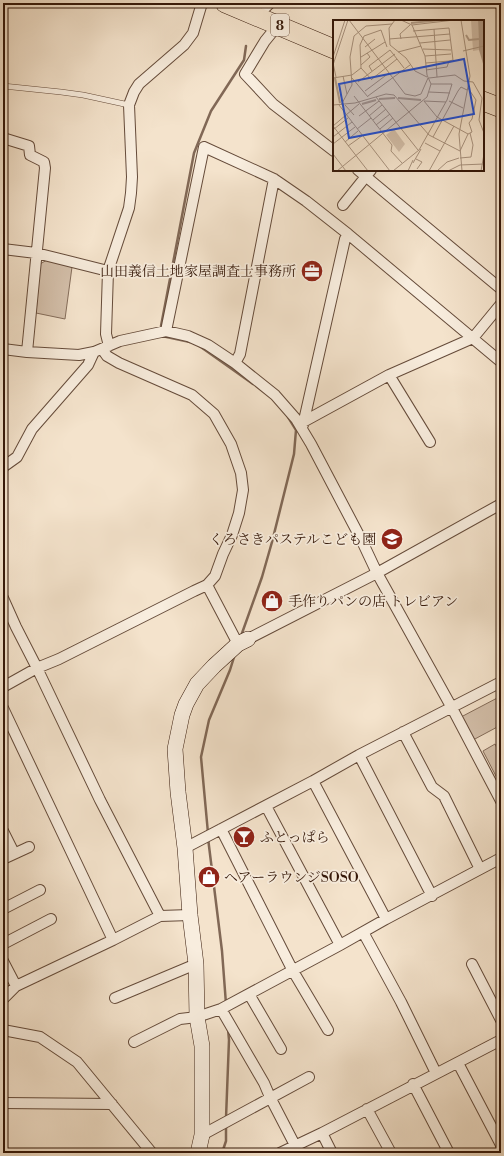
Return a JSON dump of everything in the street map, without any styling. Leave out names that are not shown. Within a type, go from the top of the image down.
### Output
[{"type":"highway","name":"8","points":[[225,3],[333,49]]},
{"type":"highway","name":"8","points":[[264,4],[333,36]]},
{"type":"highway","points":[[484,101],[501,108]]},
{"type":"highway","points":[[484,113],[501,120]]},
{"type":"street","points":[[3,467],[17,457],[32,429],[102,349],[106,334],[108,271],[129,208],[131,193],[132,176],[129,105],[139,84],[184,44],[193,32],[202,3]]},
{"type":"street","points":[[278,25],[265,41],[245,74],[273,104],[333,150]]},
{"type":"street","points":[[3,138],[29,146],[30,155],[44,162],[45,168],[27,352]]},
{"type":"street","points":[[166,331],[204,147],[274,179],[306,201],[348,234],[501,362]]},
{"type":"street","points":[[343,205],[365,172],[501,290]]},
{"type":"street","points":[[235,363],[240,354],[274,179]]},
{"type":"street","points":[[302,425],[348,234]]},
{"type":"street","points":[[3,250],[36,253],[108,271]]},
{"type":"street","points":[[302,425],[389,375],[473,338],[501,304]]},
{"type":"street","points":[[3,349],[79,355],[102,349],[120,342],[166,331],[183,335],[208,345],[235,363],[275,395],[302,425],[377,573],[452,708],[501,802]]},
{"type":"street","points":[[3,687],[37,668],[59,659],[194,590],[207,585],[215,576],[232,535],[239,513],[243,490],[241,473],[231,444],[214,414],[192,395],[119,363],[107,356],[102,349]]},
{"type":"street","points":[[389,375],[430,442]]},
{"type":"street","points":[[198,1153],[202,1135],[202,1046],[197,1017],[196,964],[178,792],[176,749],[182,715],[186,704],[197,684],[214,666],[243,642],[377,573],[501,504]]},
{"type":"street","points":[[207,585],[243,642]]},
{"type":"street","points":[[3,598],[100,800],[160,916]]},
{"type":"street","points":[[185,848],[313,781],[359,755],[501,682]]},
{"type":"street","points":[[3,708],[114,940]]},
{"type":"street","points":[[403,732],[432,787],[444,796],[480,869]]},
{"type":"street","points":[[359,755],[432,896]]},
{"type":"street","points":[[313,781],[386,919]]},
{"type":"street","points":[[266,806],[340,945]]},
{"type":"street","points":[[221,829],[293,971],[328,1030]]},
{"type":"street","points":[[3,831],[14,853]]},
{"type":"street","points":[[3,859],[29,847]]},
{"type":"street","points":[[134,1042],[180,1018],[197,1017],[221,1009],[501,858]]},
{"type":"street","points":[[3,909],[40,890]]},
{"type":"street","points":[[3,999],[16,986],[114,940],[160,916],[190,915]]},
{"type":"street","points":[[3,944],[52,919]]},
{"type":"street","points":[[363,932],[401,1002],[436,1073]]},
{"type":"street","points":[[3,961],[16,986]]},
{"type":"street","points":[[115,998],[196,964]]},
{"type":"street","points":[[472,964],[501,1020]]},
{"type":"street","points":[[249,994],[281,1049]]},
{"type":"street","points":[[221,1009],[264,1083],[297,1149]]},
{"type":"street","points":[[3,1030],[40,1037],[77,1062],[152,1153]]},
{"type":"street","points":[[280,1153],[297,1149],[322,1133],[413,1084],[458,1063],[501,1040]]},
{"type":"street","points":[[458,1063],[501,1145]]},
{"type":"street","points":[[202,1135],[309,1077]]},
{"type":"street","points":[[413,1084],[449,1153]]},
{"type":"street","points":[[3,1103],[112,1104]]},
{"type":"street","points":[[367,1109],[390,1153]]},
{"type":"street","points":[[322,1133],[332,1153]]},
{"type":"lane","points":[[3,86],[68,93],[129,105]]},
{"type":"shaded area","points":[[47,260],[72,267],[65,319],[36,313],[40,264]]},
{"type":"shaded area","points":[[501,696],[501,725],[473,740],[461,717]]},
{"type":"shaded area","points":[[495,744],[501,756],[501,779],[498,780],[483,751]]},
{"type":"waterway","points":[[161,329],[194,153],[211,111],[244,60],[246,46]]},
{"type":"waterway","points":[[162,336],[190,342]]},
{"type":"waterway","points":[[198,345],[253,384]]},
{"type":"waterway","points":[[241,636],[262,577],[294,454],[296,430],[288,417]]},
{"type":"waterway","points":[[208,833],[201,757],[209,720],[230,670],[235,654]]},
{"type":"waterway","points":[[208,838],[222,951],[226,1004]]},
{"type":"waterway","points":[[226,1118],[229,1040],[228,1029]]},
{"type":"waterway","points":[[222,1153],[226,1141],[226,1125]]},
{"type":"place","name":"山田義信土地家屋調査士事務所","points":[[312,271]]},
{"type":"place","name":"くろさきパステルこども園","points":[[392,539]]},
{"type":"place","name":"手作りパンの店 トレビアン","points":[[272,601]]},
{"type":"place","name":"ふとっぱら","points":[[244,837]]},
{"type":"place","name":"ヘアーラウンジSOSO","points":[[209,877]]}]
